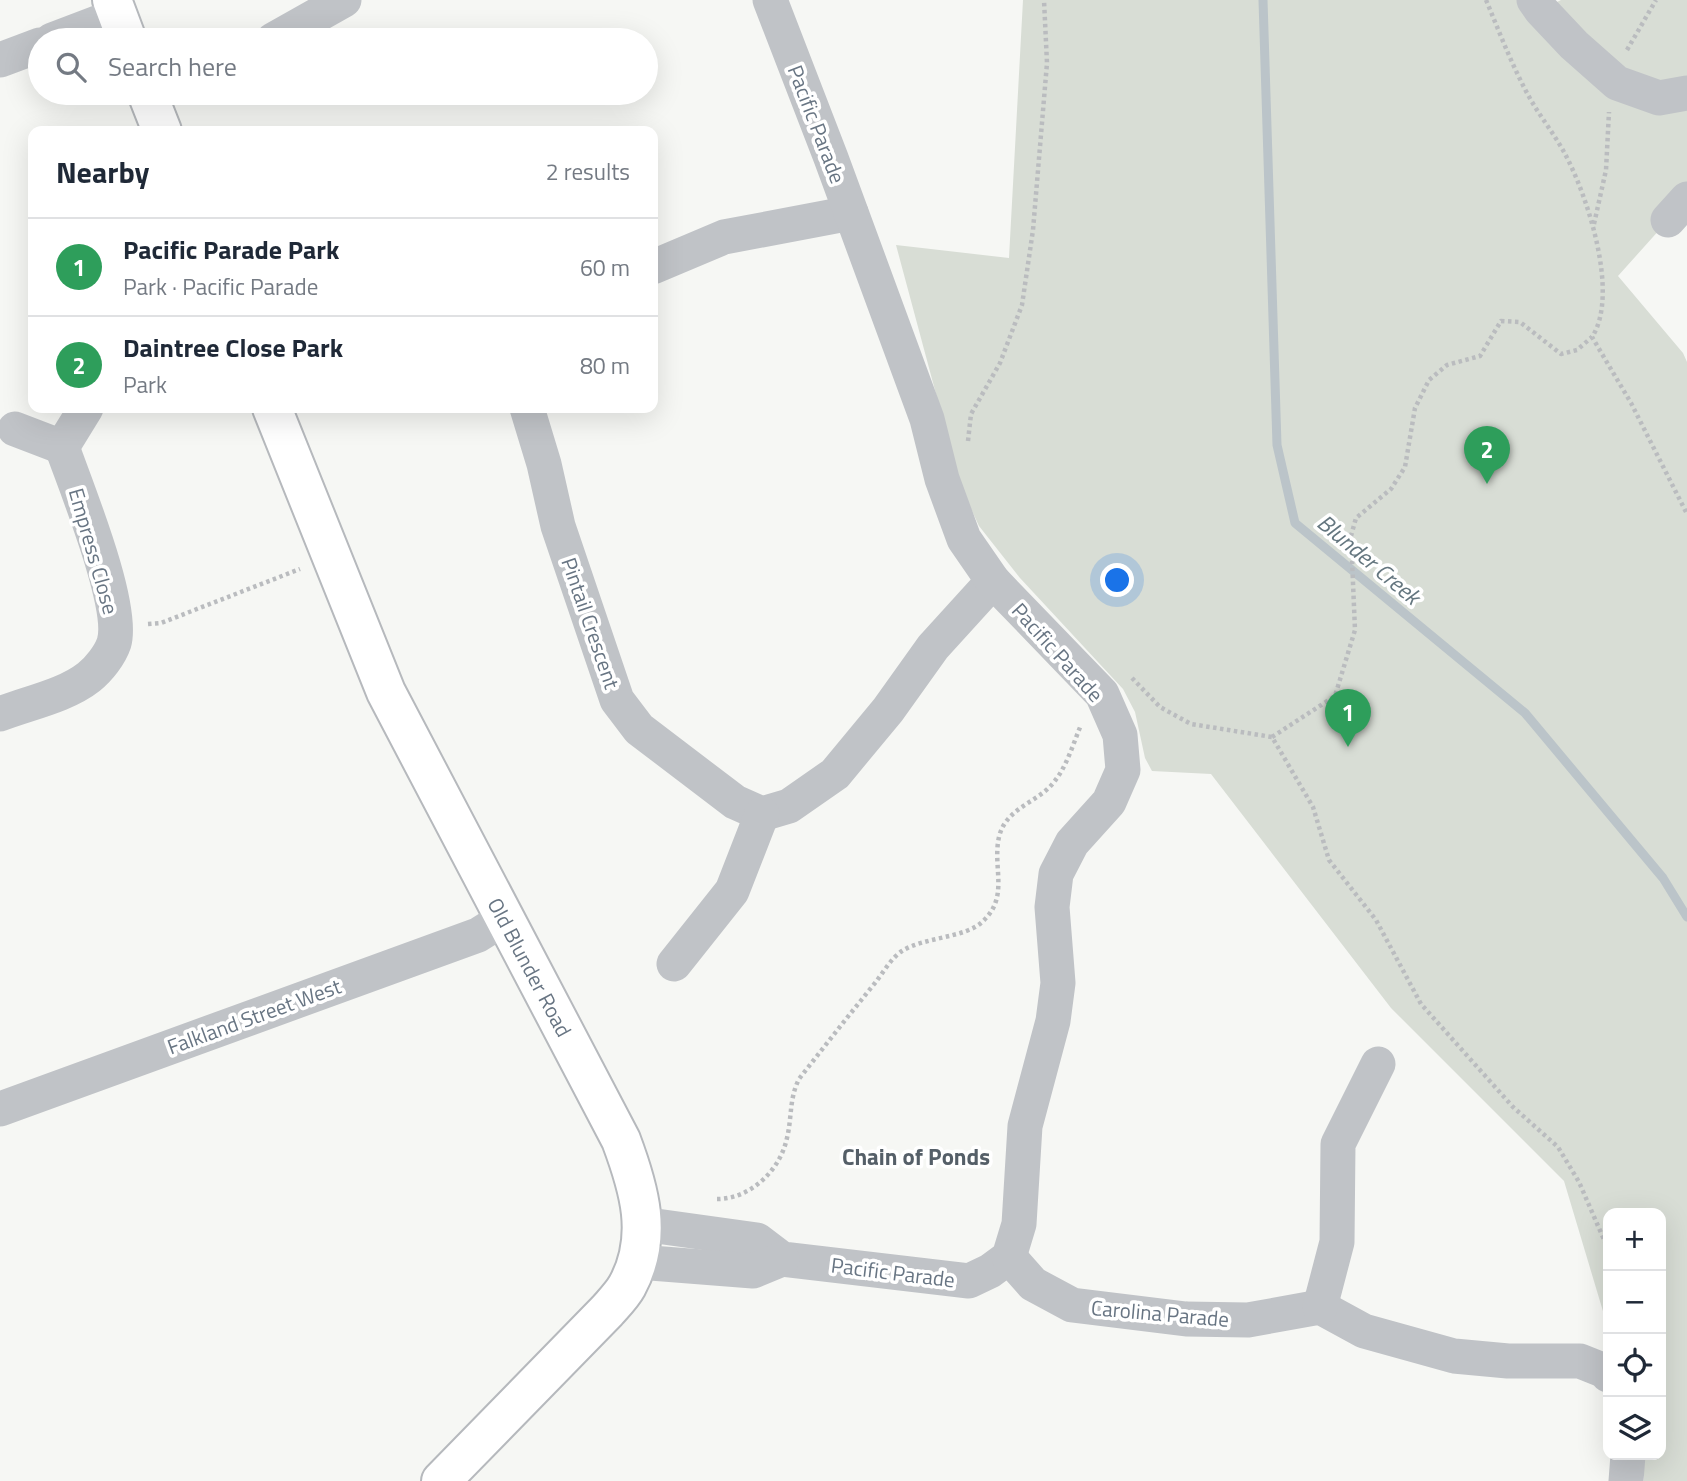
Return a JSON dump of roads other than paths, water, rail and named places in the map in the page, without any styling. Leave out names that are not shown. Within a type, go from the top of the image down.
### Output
[{"type":"main road","points":[[152,105],[160,126]]},
{"type":"main road","name":"Old Blunder Road","points":[[274,413],[386,692],[621,1140],[637,1183],[642,1224],[638,1262],[626,1288],[607,1311],[441,1481]]},
{"type":"street","points":[[294,28],[344,0]]},
{"type":"street","name":"Pacific Parade","points":[[638,1262],[753,1271],[782,1259],[969,1281],[990,1271],[1009,1257],[1019,1224],[1025,1126],[1053,1021],[1058,983],[1052,907],[1056,874],[1072,843],[1109,802],[1123,770],[1115,684],[993,581],[964,539],[942,479],[928,419],[770,0]]},
{"type":"street","points":[[1534,0],[1574,45],[1617,83],[1659,98],[1687,93]]},
{"type":"street","points":[[89,28],[119,18]]},
{"type":"street","points":[[0,60],[28,50]]},
{"type":"street","points":[[658,265],[724,237],[851,213]]},
{"type":"street","points":[[15,429],[62,447],[83,413]]},
{"type":"street","name":"Pintail Crescent","points":[[529,413],[544,464],[558,526],[617,700],[639,729],[735,802],[762,814]]},
{"type":"street","name":"Empress Close","points":[[0,714],[67,689],[89,677],[106,660],[114,642],[116,626],[112,596],[62,447]]},
{"type":"street","points":[[674,964],[732,891],[762,814],[789,806],[835,774],[888,710],[933,647],[993,581]]},
{"type":"street","name":"Falkland Street West","points":[[0,1109],[478,935],[505,918]]},
{"type":"street","points":[[1378,1064],[1338,1144],[1337,1242],[1320,1307],[1364,1331],[1454,1356],[1508,1361],[1580,1361],[1603,1370]]},
{"type":"street","name":"Pacific Parade","points":[[642,1224],[757,1240],[782,1259]]},
{"type":"street","name":"Carolina Parade","points":[[1009,1257],[1034,1284],[1072,1305],[1186,1319],[1248,1320],[1320,1307]]},
{"type":"street","points":[[1626,1481],[1628,1460]]},
{"type":"waterway","name":"Blunder Creek","points":[[1263,0],[1277,445],[1295,523],[1525,713],[1663,878],[1687,917]]},
{"type":"place","name":"Daintree Close Park","points":[[1487,484]]},
{"type":"place","name":"Pacific Parade Park","points":[[1348,747]]},
{"type":"district","name":"Chain of Ponds","points":[[916,1156]]}]
